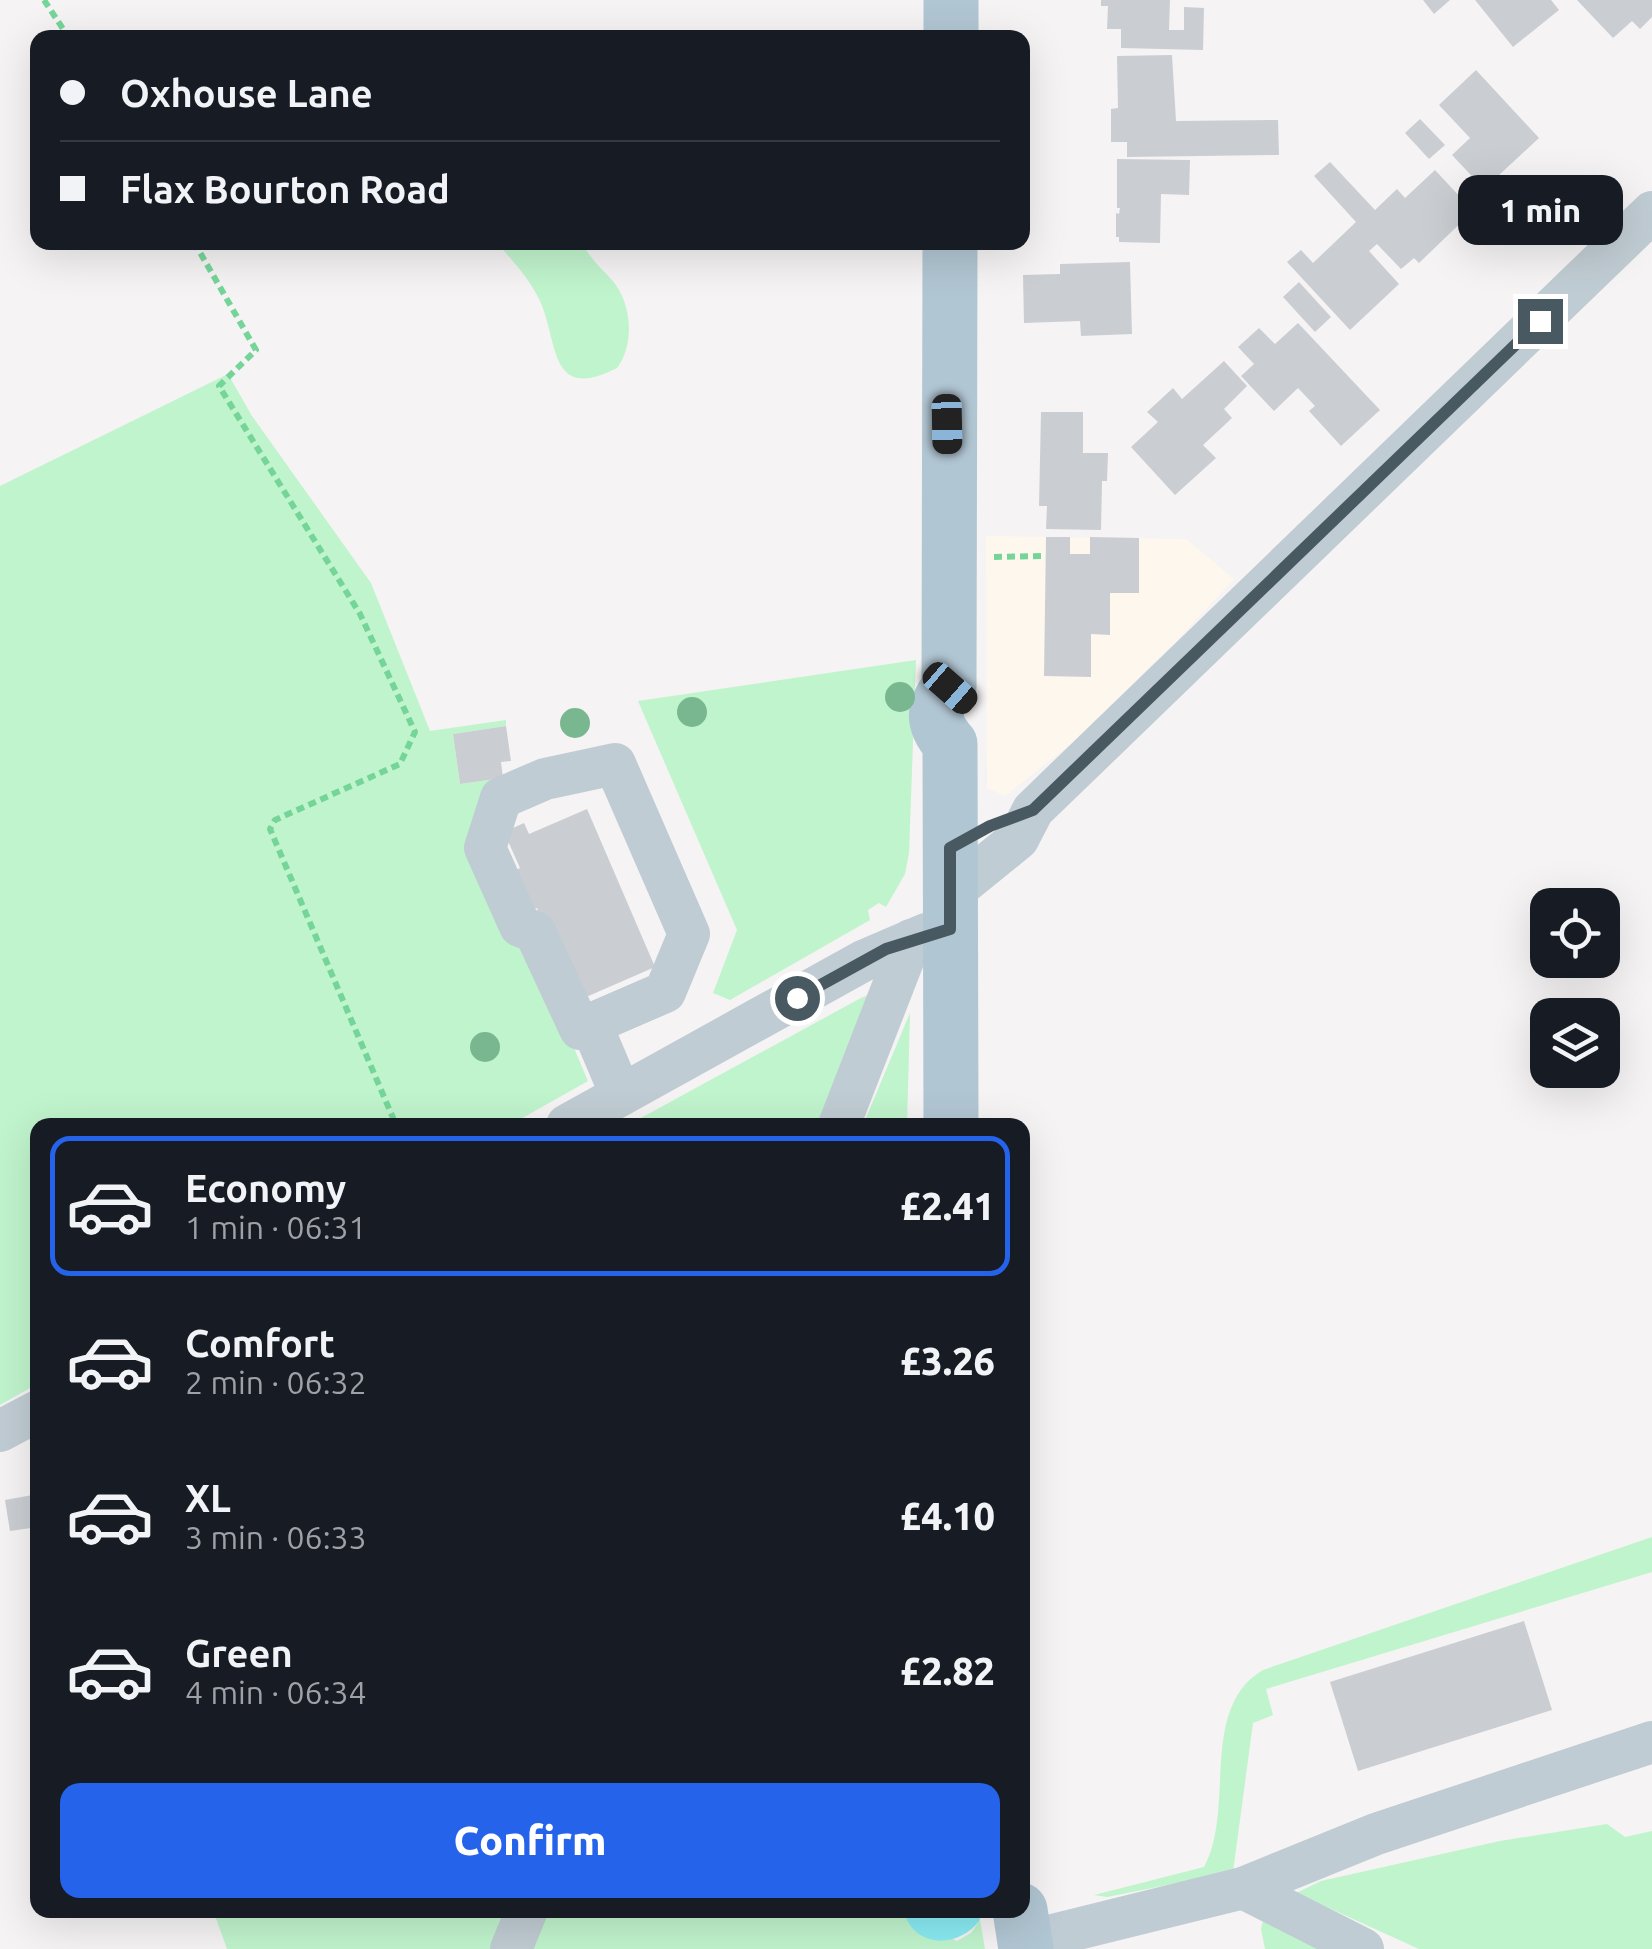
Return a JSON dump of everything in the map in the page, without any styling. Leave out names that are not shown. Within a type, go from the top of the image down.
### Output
[{"type":"main road","points":[[951,0],[951,30]]},
{"type":"main road","points":[[950,250],[950,688],[966,702],[966,730],[950,744],[940,903],[952,1118]]},
{"type":"street","points":[[580,1118],[863,960],[1018,839],[1033,810],[1652,212]]},
{"type":"street","points":[[616,764],[689,934],[666,992],[590,1024],[580,1029],[535,932],[520,926],[485,848],[501,798],[545,778],[616,764]]},
{"type":"street","points":[[841,1118],[940,903]]},
{"type":"street","points":[[590,1024],[622,1095]]},
{"type":"street","points":[[0,1431],[30,1414]]},
{"type":"street","points":[[1023,1934],[1243,1888],[1376,1834],[1652,1742]]},
{"type":"street","points":[[1243,1888],[1363,1949]]},
{"type":"street","points":[[511,1949],[523,1918]]},
{"type":"path","points":[[44,0],[64,30]]},
{"type":"path","points":[[199,250],[256,350],[219,386],[360,614],[415,732],[400,764],[274,820],[270,829],[393,1118]]},
{"type":"shaded area","points":[[986,536],[1186,539],[1234,579],[1072,743],[1005,796],[987,788]]},
{"type":"green space","points":[[503,250],[587,250],[624,300],[629,336],[617,368],[594,377],[578,378],[567,373],[559,362],[535,291]]},
{"type":"green space","points":[[228,374],[252,416],[371,583],[430,731],[506,720],[506,726],[453,734],[460,784],[503,778],[473,847],[537,961],[588,1081],[522,1118],[30,1118],[30,1388],[0,1405],[0,486]]},
{"type":"green space","points":[[916,660],[909,853],[905,874],[886,907],[879,903],[868,910],[870,920],[730,1000],[713,993],[737,930],[638,701]]},
{"type":"green space","points":[[879,990],[827,1118],[641,1118]]},
{"type":"green space","points":[[910,1013],[907,1118],[866,1118]]},
{"type":"green space","points":[[1652,1537],[1652,1572],[1266,1689],[1273,1715],[1253,1723],[1233,1872],[1107,1897],[1094,1895],[1204,1867],[1218,1817],[1224,1734],[1231,1709],[1243,1687],[1263,1670]]},
{"type":"green space","points":[[1607,1824],[1625,1837],[1652,1831],[1652,1949],[1419,1949],[1296,1893],[1321,1881],[1500,1841]]},
{"type":"green space","points":[[1264,1915],[1336,1949],[1265,1949],[1261,1929]]},
{"type":"green space","points":[[216,1918],[504,1918],[492,1949],[227,1949]]},
{"type":"green space","points":[[531,1918],[910,1918],[957,1941],[971,1933],[980,1920],[985,1949],[518,1949]]},
{"type":"water","points":[[907,1918],[980,1920],[949,1940],[926,1938]]},
{"type":"building","points":[[1101,0],[1170,0],[1169,30],[1184,30],[1184,7],[1204,8],[1203,50],[1121,48],[1121,29],[1107,29],[1108,6],[1101,6]]},
{"type":"building","points":[[1423,0],[1450,0],[1434,14]]},
{"type":"building","points":[[1475,0],[1551,0],[1559,10],[1513,47]]},
{"type":"building","points":[[1577,0],[1652,0],[1652,17],[1640,29],[1632,21],[1613,38]]},
{"type":"building","points":[[1172,55],[1176,121],[1278,120],[1279,155],[1127,157],[1127,142],[1111,142],[1111,109],[1118,108],[1117,56]]},
{"type":"building","points":[[1476,70],[1539,138],[1484,189],[1452,155],[1470,138],[1439,105]]},
{"type":"building","points":[[1420,119],[1445,145],[1429,159],[1405,133]]},
{"type":"building","points":[[1117,159],[1190,160],[1189,195],[1161,194],[1160,243],[1119,242],[1116,237],[1116,213],[1120,208]]},
{"type":"building","points":[[1330,162],[1375,210],[1397,189],[1405,198],[1435,170],[1473,211],[1419,263],[1414,258],[1401,269],[1377,244],[1369,251],[1399,284],[1350,330],[1287,262],[1301,250],[1313,263],[1356,222],[1314,176]]},
{"type":"building","points":[[1130,262],[1132,334],[1081,336],[1080,321],[1024,323],[1023,275],[1060,274],[1060,264]]},
{"type":"building","points":[[1299,282],[1331,317],[1315,332],[1283,297]]},
{"type":"building","points":[[1298,323],[1380,410],[1341,446],[1309,411],[1315,406],[1298,388],[1274,411],[1241,376],[1254,364],[1238,347],[1259,328],[1275,344]]},
{"type":"building","points":[[1224,361],[1247,386],[1224,409],[1232,418],[1203,445],[1216,458],[1175,495],[1131,447],[1158,422],[1147,412],[1173,388],[1182,399]]},
{"type":"building","points":[[1041,412],[1083,412],[1083,453],[1108,453],[1107,481],[1102,481],[1101,530],[1046,529],[1047,506],[1039,506]]},
{"type":"building","points":[[1046,537],[1070,537],[1070,554],[1090,554],[1090,537],[1139,538],[1139,593],[1110,593],[1110,635],[1091,634],[1091,677],[1044,676]]},
{"type":"building","points":[[506,726],[511,761],[501,762],[503,778],[460,784],[453,734]]},
{"type":"building","points":[[587,809],[655,967],[577,1001],[537,908],[521,916],[504,875],[520,868],[504,832],[524,823],[529,834]]},
{"type":"building","points":[[30,1495],[30,1528],[10,1531],[5,1500]]},
{"type":"building","points":[[1524,1621],[1552,1710],[1358,1771],[1330,1682]]},
{"type":"route","points":[[797,998],[886,949],[950,929],[950,848],[990,826],[1033,810],[1540,321]]}]
